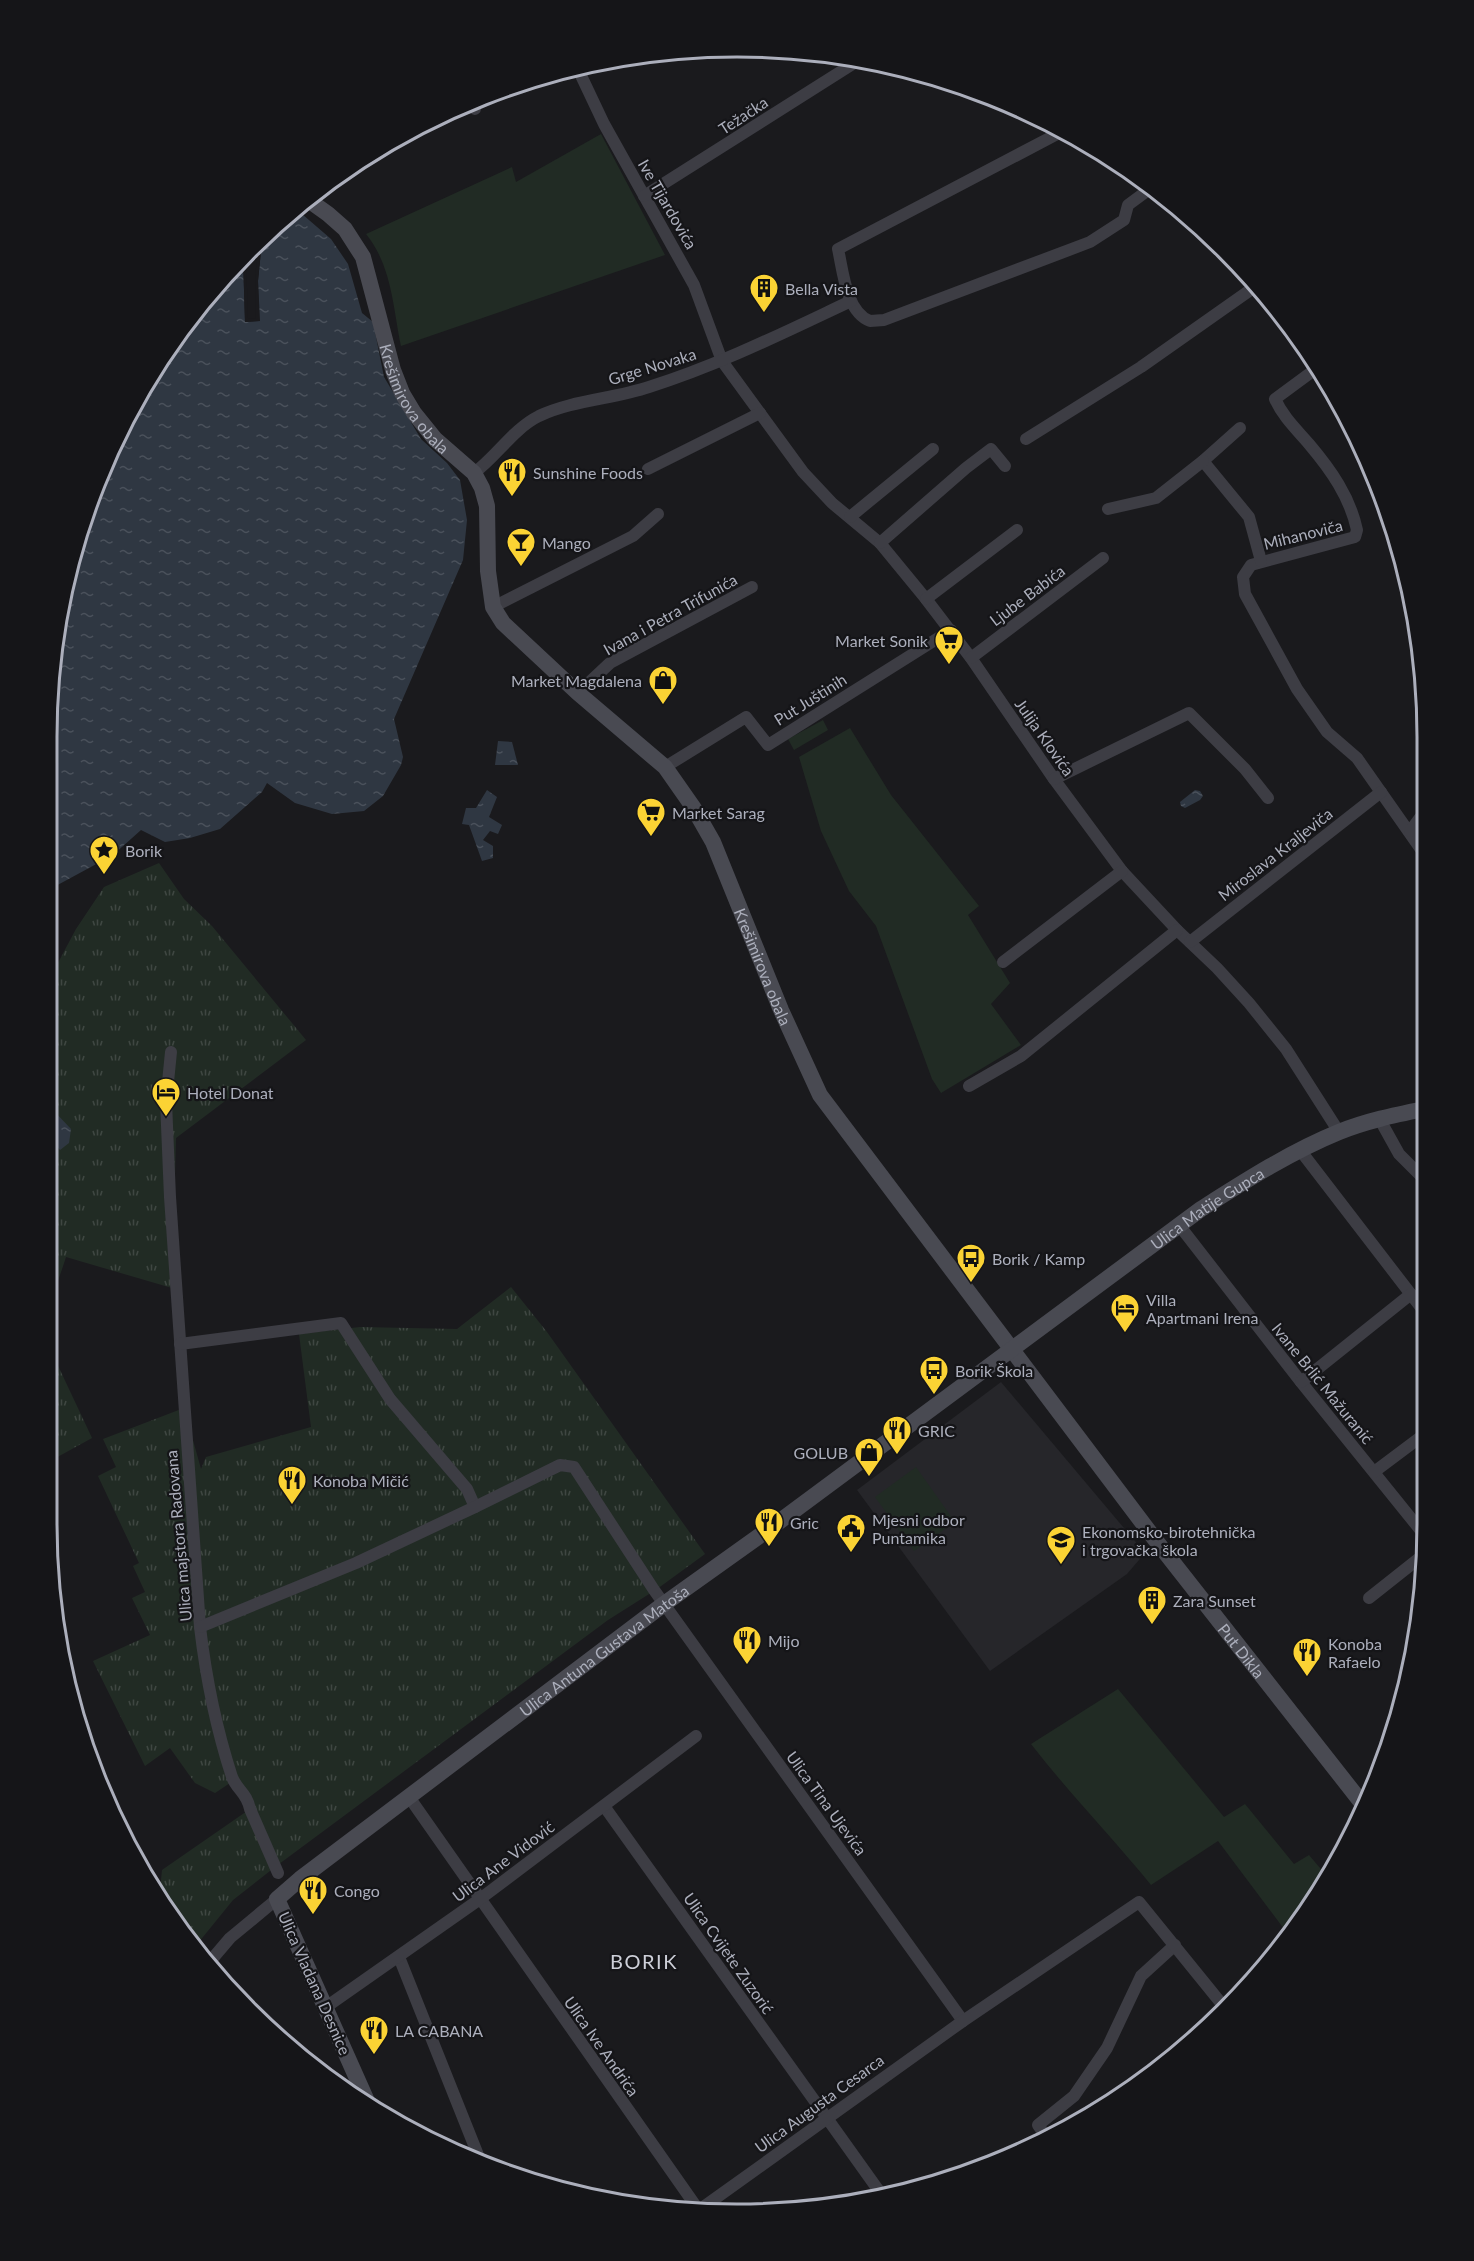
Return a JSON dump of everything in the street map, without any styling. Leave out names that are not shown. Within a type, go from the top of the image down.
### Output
[{"type":"street","name":"Težačka","points":[[644,196],[849,67]]},
{"type":"street","name":"Ive Tijardovića","points":[[582,75],[604,124],[694,285],[722,361]]},
{"type":"street","points":[[1054,136],[838,249],[851,301],[866,320],[877,322],[1090,242],[1124,220],[1128,205],[1144,193]]},
{"type":"street","name":"Krešimirova obala","points":[[315,205],[345,229],[363,257],[393,370],[402,393],[414,413],[435,439],[474,473],[482,488],[487,506],[488,571],[493,607],[503,623],[578,693],[665,767],[693,807],[713,842],[781,1010],[820,1095],[1012,1348]]},
{"type":"street","points":[[1026,439],[1141,367],[1249,291]]},
{"type":"street","name":"Grge Novaka","points":[[474,473],[521,427],[537,417],[555,409],[647,388],[722,361],[851,301]]},
{"type":"street","name":"Julija Klovića","points":[[722,361],[803,472],[832,502],[880,543],[926,598],[1122,871],[1249,1003],[1286,1049],[1339,1132]]},
{"type":"street","name":"Mihanoviča","points":[[1311,373],[1272,402],[1320,457],[1343,490],[1358,530],[1355,537],[1261,561],[1251,566],[1243,577],[1245,594],[1298,689],[1328,732],[1357,758],[1417,842]]},
{"type":"street","points":[[648,470],[760,413]]},
{"type":"street","points":[[1108,509],[1156,498],[1240,428]]},
{"type":"street","points":[[850,517],[933,449]]},
{"type":"street","points":[[880,543],[991,449],[1005,466]]},
{"type":"street","points":[[1203,461],[1249,517],[1261,561]]},
{"type":"street","points":[[493,607],[633,536],[658,514]]},
{"type":"street","points":[[926,598],[1017,530]]},
{"type":"street","name":"Ljube Babića","points":[[971,658],[1103,558]]},
{"type":"street","name":"Ivana i Petra Trifunića","points":[[578,693],[610,663],[752,587]]},
{"type":"street","name":"Put Juštinih","points":[[665,767],[746,717],[768,745],[951,630]]},
{"type":"street","points":[[1054,779],[1189,713],[1245,770],[1268,798]]},
{"type":"street","name":"Miroslava Kraljeviča","points":[[1190,942],[1381,792]]},
{"type":"street","points":[[1410,831],[1417,822]]},
{"type":"street","points":[[1003,962],[1122,871]]},
{"type":"street","points":[[969,1086],[1021,1056],[1177,930]]},
{"type":"street","name":"Ulica majstora Radovana","points":[[171,1052],[166,1102],[200,1627],[356,1563],[560,1465],[574,1467],[664,1604]]},
{"type":"street","name":"Ulica Matije Gupca","points":[[1012,1348],[1179,1225],[1251,1177],[1339,1132],[1379,1118],[1417,1110]]},
{"type":"street","points":[[1379,1118],[1399,1154],[1417,1172]]},
{"type":"street","points":[[1300,1150],[1417,1302]]},
{"type":"street","name":"Ivane Brlić Mažuranić","points":[[1179,1225],[1417,1526]]},
{"type":"street","points":[[1301,1382],[1411,1294]]},
{"type":"street","points":[[180,1344],[341,1323],[390,1399],[467,1489],[475,1507]]},
{"type":"street","name":"Ulica Antuna Gustava Matoša","points":[[214,1957],[230,1938],[300,1879],[664,1604],[1012,1348]]},
{"type":"street","name":"Put Dikla","points":[[1012,1348],[1157,1542],[1359,1799]]},
{"type":"street","points":[[1374,1472],[1417,1440]]},
{"type":"street","points":[[1369,1598],[1416,1561]]},
{"type":"street","name":"Ulica Tina Ujevića","points":[[664,1604],[963,2021]]},
{"type":"street","points":[[200,1627],[206,1678],[233,1781],[248,1798],[250,1809],[278,1873]]},
{"type":"street","name":"Ulica Ane Vidović","points":[[326,2007],[480,1899],[696,1736]]},
{"type":"street","name":"Ulica Ive Andrića","points":[[409,1797],[691,2203]]},
{"type":"street","name":"Ulica Cvijete Zuzorić","points":[[604,1806],[878,2189]]},
{"type":"street","name":"Ulica Vladana Desnice","points":[[278,1899],[363,2091]]},
{"type":"street","name":"Ulica Augusta Cesarca","points":[[709,2203],[963,2021],[1139,1902],[1174,1945]]},
{"type":"street","points":[[1042,2132],[1038,2126],[1074,2096],[1107,2048],[1141,1976],[1174,1945],[1220,2002]]},
{"type":"street","points":[[399,1957],[477,2152]]},
{"type":"shaded area","points":[[1001,1382],[1145,1553],[1127,1574],[990,1671],[857,1490]]},
{"type":"green space","points":[[601,134],[665,255],[401,346],[386,273],[375,246],[366,234],[512,167],[516,182]]},
{"type":"green space","points":[[823,720],[828,730],[794,750],[788,739]]},
{"type":"green space","points":[[850,728],[891,795],[979,906],[968,915],[1010,983],[991,1004],[1021,1045],[941,1093],[932,1079],[876,926],[849,891],[821,831],[799,757]]},
{"type":"green space","points":[[159,863],[184,899],[212,926],[306,1040],[176,1138],[172,1288],[66,1257],[57,1284],[57,965],[76,929],[104,887]]},
{"type":"green space","points":[[511,1287],[547,1332],[705,1554],[657,1589],[608,1620],[275,1867],[233,1900],[200,1941],[161,1884],[162,1870],[250,1809],[233,1781],[215,1793],[195,1783],[170,1748],[145,1766],[93,1661],[150,1635],[132,1598],[145,1592],[133,1566],[139,1563],[98,1476],[116,1467],[103,1439],[184,1408],[201,1469],[206,1457],[311,1427],[299,1334],[360,1327],[457,1329]]},
{"type":"green space","points":[[57,1364],[92,1438],[57,1457]]},
{"type":"green space","points":[[916,1467],[955,1522],[914,1551],[875,1497]]},
{"type":"green space","points":[[1118,1689],[1224,1817],[1245,1804],[1294,1864],[1309,1855],[1322,1870],[1283,1928],[1218,1841],[1151,1885],[1031,1744]]},
{"type":"water","points":[[303,215],[331,239],[348,264],[362,313],[373,322],[384,377],[421,439],[447,463],[460,480],[467,520],[463,560],[394,719],[403,757],[401,765],[383,796],[364,811],[332,814],[295,803],[267,783],[262,792],[220,829],[190,838],[165,842],[141,830],[113,855],[57,885],[58,693],[70,604],[93,518],[127,436],[172,359],[198,323],[243,270],[245,322],[259,321],[258,281],[261,252]]},
{"type":"water","points":[[498,741],[512,742],[518,765],[495,765]]},
{"type":"water","points":[[487,790],[497,797],[489,817],[502,825],[498,834],[490,831],[483,840],[493,846],[493,858],[482,861],[469,825],[462,824],[466,808],[476,808]]},
{"type":"water","points":[[1195,790],[1200,791],[1203,796],[1200,800],[1185,808],[1181,806],[1180,802]]},
{"type":"water","points":[[57,1114],[71,1129],[69,1143],[60,1150],[57,1147]]},
{"type":"pier","points":[[261,252],[258,281],[260,321],[245,322],[243,270],[246,267],[248,319],[256,318],[257,255]]},
{"type":"place","name":"Bella Vista","points":[[764,314]]},
{"type":"place","name":"Sunshine Foods","points":[[512,498]]},
{"type":"place","name":"Mango","points":[[521,568]]},
{"type":"place","name":"Market Sonik","points":[[949,666]]},
{"type":"place","name":"Market Magdalena","points":[[663,706]]},
{"type":"place","name":"Market Sarag","points":[[651,838]]},
{"type":"place","name":"Borik","points":[[104,876]]},
{"type":"place","name":"Hotel Donat","points":[[166,1118]]},
{"type":"place","name":"Borik / Kamp","points":[[971,1284]]},
{"type":"place","name":"Villa Apartmani Irena","points":[[1125,1334]]},
{"type":"place","name":"Borik Škola","points":[[934,1396]]},
{"type":"place","name":"GRIC","points":[[897,1456]]},
{"type":"place","name":"GOLUB","points":[[869,1478]]},
{"type":"place","name":"Konoba Mičić","points":[[292,1506]]},
{"type":"place","name":"Gric","points":[[769,1548]]},
{"type":"place","name":"Mjesni odbor Puntamika","points":[[851,1554]]},
{"type":"place","name":"Ekonomsko-birotehnička i trgovačka škola","points":[[1061,1566]]},
{"type":"place","name":"Zara Sunset","points":[[1152,1626]]},
{"type":"place","name":"Mijo","points":[[747,1666]]},
{"type":"place","name":"Konoba Rafaelo","points":[[1307,1678]]},
{"type":"place","name":"Congo","points":[[313,1916]]},
{"type":"place","name":"LA CABANA","points":[[374,2056]]},
{"type":"district","name":"BORIK","points":[[644,1961]]}]
